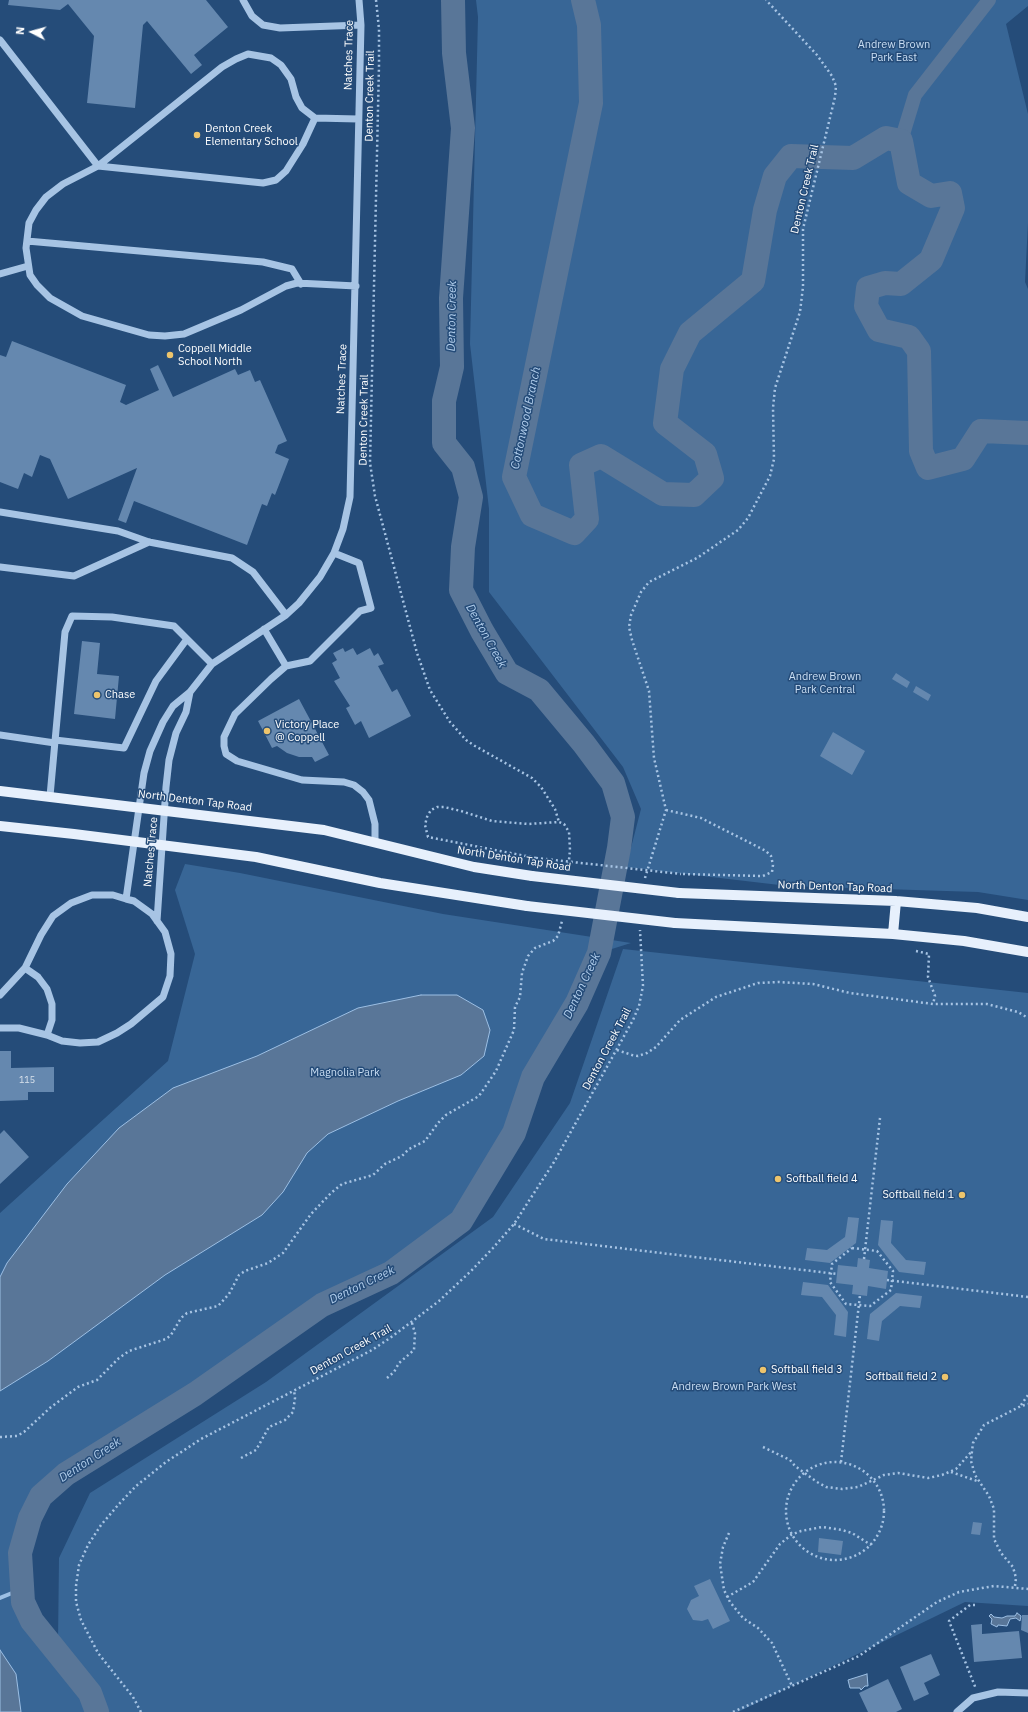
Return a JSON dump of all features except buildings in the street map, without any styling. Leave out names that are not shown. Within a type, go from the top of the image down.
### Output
[{"type":"main road","name":"North Denton Tap Road","points":[[0,791],[324,830],[474,867],[532,876],[679,893],[896,901],[977,908],[1028,917]]},
{"type":"main road","points":[[0,826],[136,841],[256,857],[380,883],[527,906],[676,923],[893,934],[964,941],[1028,952]]},
{"type":"main road","points":[[893,934],[896,901]]},
{"type":"street","points":[[243,0],[252,16],[263,25],[280,28],[361,26]]},
{"type":"street","name":"Natches Trace","points":[[126,899],[136,841],[144,773],[150,751],[163,722],[173,706],[190,692],[212,664],[286,615],[320,577],[334,553],[343,529],[350,497],[361,26],[359,0]]},
{"type":"street","points":[[0,40],[98,166],[263,183],[276,180],[286,171],[303,144],[315,118]]},
{"type":"street","points":[[356,286],[301,284],[286,286],[241,310],[184,334],[165,336],[149,335],[82,316],[50,298],[37,285],[30,275],[28,266],[27,241],[29,223],[36,210],[46,198],[64,184],[98,166],[222,67],[248,54],[271,58],[281,65],[291,79],[296,97],[302,108],[315,118],[358,119]]},
{"type":"street","points":[[27,241],[258,262],[292,269],[301,284]]},
{"type":"street","points":[[0,274],[28,266]]},
{"type":"street","points":[[0,512],[118,531],[149,542],[232,558],[253,572],[286,615]]},
{"type":"street","points":[[0,567],[74,576],[149,542]]},
{"type":"street","points":[[334,553],[359,562],[371,608],[360,611],[310,661],[286,666],[235,714],[224,737],[226,754],[237,761],[302,780],[344,782],[354,785],[363,792],[369,800],[375,824],[375,843]]},
{"type":"street","points":[[50,796],[65,632],[72,616],[112,617],[174,626],[212,664]]},
{"type":"street","points":[[264,629],[286,666]]},
{"type":"street","points":[[0,735],[55,742],[124,748],[156,681],[187,639]]},
{"type":"street","name":"Natches Trace","points":[[157,921],[169,760],[176,733],[186,712],[190,692]]},
{"type":"street","name":"Natches Trace","points":[[0,995],[25,968],[41,935],[53,916],[71,903],[92,895],[113,895],[134,901],[152,914],[165,932],[171,954],[170,976],[163,996],[131,1024],[98,1042],[80,1043],[62,1041],[47,1035],[18,1028],[0,1028]]},
{"type":"street","points":[[25,968],[38,977],[47,989],[52,1004],[52,1020],[47,1035]]},
{"type":"street","points":[[957,1712],[973,1698],[998,1692],[1028,1693]]},
{"type":"path","name":"Denton Creek Trail","points":[[376,0],[379,29],[379,65],[370,463],[375,496],[417,653],[430,690],[450,722],[466,740],[532,778],[541,787],[555,809],[559,822],[564,824],[569,832],[570,850],[568,872]]},
{"type":"path","name":"Denton Creek Trail","points":[[666,810],[654,758],[648,691],[629,627],[631,615],[641,592],[649,582],[721,544],[738,530],[748,518],[770,476],[774,459],[773,408],[775,388],[800,312],[803,287],[803,229],[836,97],[836,86],[832,76],[817,55],[766,0]]},
{"type":"path","points":[[559,822],[528,824],[492,822],[461,810],[437,807],[431,810],[425,825],[428,837],[536,858],[681,874],[763,876],[772,872],[773,865],[771,856],[759,847],[701,818],[666,810],[648,865],[644,886]]},
{"type":"path","points":[[0,1437],[13,1437],[24,1432],[51,1407],[78,1387],[97,1380],[119,1358],[129,1351],[171,1335],[181,1318],[187,1313],[218,1306],[229,1294],[239,1275],[244,1271],[268,1263],[282,1253],[311,1214],[342,1184],[373,1175],[385,1164],[402,1156],[409,1149],[425,1141],[446,1115],[479,1096],[496,1071],[514,1030],[515,1007],[520,997],[522,973],[528,956],[535,948],[554,940],[558,936],[562,915]]},
{"type":"path","name":"Denton Creek Trail","points":[[141,1712],[133,1697],[98,1653],[81,1620],[76,1602],[76,1586],[79,1565],[88,1545],[119,1504],[136,1486],[166,1462],[201,1439],[372,1350],[412,1323],[471,1271],[514,1224],[554,1162],[618,1050],[639,1006],[643,986],[640,928]]},
{"type":"path","points":[[916,952],[929,954],[928,977],[935,996],[933,1004]]},
{"type":"path","points":[[618,1050],[632,1056],[647,1053],[656,1047],[670,1030],[693,1011],[716,997],[758,983],[778,982],[813,984],[850,993],[933,1004],[986,1004],[1018,1012],[1028,1018]]},
{"type":"path","points":[[864,1259],[880,1118]]},
{"type":"path","points":[[514,1224],[544,1239],[837,1274]]},
{"type":"path","points":[[852,1248],[865,1249],[877,1251],[893,1271],[891,1290],[870,1306],[846,1304],[830,1282],[832,1264],[852,1248]]},
{"type":"path","points":[[887,1280],[1028,1297]]},
{"type":"path","points":[[841,1462],[860,1295]]},
{"type":"path","points":[[387,1378],[394,1372],[399,1363],[414,1350],[415,1333],[412,1323]]},
{"type":"path","points":[[241,1458],[256,1450],[269,1427],[284,1420],[293,1412],[295,1398],[294,1390]]},
{"type":"path","points":[[1021,1406],[1028,1395]]},
{"type":"path","points":[[1015,1586],[1016,1578],[1013,1567],[1001,1553],[994,1539],[994,1509],[989,1496],[978,1481],[973,1470],[972,1451],[973,1443],[984,1425],[1021,1406],[1028,1404]]},
{"type":"path","points":[[763,1447],[790,1460],[804,1473],[821,1485],[837,1489],[853,1488],[884,1475],[898,1473],[928,1478],[951,1472],[956,1469],[972,1451]]},
{"type":"path","points":[[841,1462],[859,1468],[873,1480],[881,1495],[884,1511],[881,1528],[871,1545],[854,1557],[829,1560],[818,1558],[806,1552],[791,1535],[786,1519],[786,1505],[794,1484],[804,1473],[825,1463],[841,1462]]},
{"type":"path","points":[[951,1472],[978,1481]]},
{"type":"path","points":[[727,1597],[746,1587],[757,1578],[780,1544],[791,1535],[811,1528],[832,1528],[852,1533],[871,1545]]},
{"type":"path","points":[[729,1534],[723,1547],[720,1564],[724,1590],[727,1597],[743,1618],[758,1628],[772,1643],[792,1686]]},
{"type":"path","points":[[733,1712],[863,1654],[937,1602],[959,1592],[994,1586],[1015,1586],[1028,1589]]},
{"type":"path","points":[[975,1605],[970,1605],[949,1621],[979,1697]]},
{"type":"green space","points":[[476,0],[1028,0],[1028,6],[1006,24],[1028,114],[1028,223],[1025,282],[1028,289],[1028,900],[978,892],[788,886],[626,867],[641,809],[623,767],[489,592],[489,509],[470,344],[478,17]]},
{"type":"green space","name":"Andrew Brown Park West","points":[[185,864],[240,873],[443,914],[631,943],[599,953],[577,1003],[533,1077],[514,1133],[461,1221],[391,1273],[322,1305],[195,1394],[66,1474],[41,1496],[30,1518],[20,1553],[23,1602],[32,1621],[72,1670],[58,1642],[59,1558],[90,1493],[266,1382],[493,1217],[570,1103],[623,949],[1028,993],[1028,1606],[965,1602],[738,1712],[0,1712],[0,1213],[168,1061],[195,954],[175,890]]},
{"type":"shaded area","points":[[421,995],[457,995],[483,1010],[490,1030],[484,1056],[461,1075],[398,1101],[328,1134],[307,1153],[283,1192],[262,1215],[165,1275],[48,1361],[0,1391],[0,1277],[7,1263],[67,1184],[119,1128],[173,1088],[257,1056],[358,1008]]},
{"type":"shaded area","points":[[1017,1613],[1021,1616],[1020,1621],[1016,1618],[1010,1619],[1007,1626],[998,1625],[997,1627],[991,1624],[992,1619],[989,1616],[991,1614],[994,1617],[1002,1618],[1007,1616],[1015,1616]]},
{"type":"shaded area","points":[[0,1650],[16,1674],[21,1712],[0,1712]]},
{"type":"shaded area","points":[[867,1674],[868,1686],[865,1686],[861,1690],[860,1688],[850,1688],[848,1680]]},
{"type":"waterway","name":"Denton Creek","points":[[97,1712],[90,1693],[32,1621],[23,1602],[20,1553],[30,1518],[41,1496],[66,1474],[195,1394],[322,1305],[391,1273],[461,1221],[514,1133],[533,1077],[577,1003],[599,953],[619,848],[623,817],[613,783],[584,744],[539,690],[507,673],[482,631],[461,590],[463,547],[471,497],[463,467],[444,443],[444,401],[452,367],[451,298],[463,128],[454,53],[453,0]]},
{"type":"waterway","name":"Cottonwood Branch","points":[[583,0],[589,25],[591,103],[514,477],[532,515],[574,533],[587,519],[581,465],[601,456],[663,494],[694,495],[712,478],[705,454],[665,423],[672,369],[690,333],[753,281],[765,210],[775,176],[791,156],[853,158],[886,138],[901,141],[909,183],[931,196],[950,193],[953,208],[931,260],[901,284],[885,283],[868,288],[866,306],[879,330],[909,337],[919,351],[921,451],[928,468],[963,459],[981,431],[1028,433]]},
{"type":"waterway","points":[[901,141],[915,95],[989,0]]},
{"type":"waterway","points":[[0,1598],[22,1589]]},
{"type":"place","name":"Denton Creek Elementary School","points":[[197,135]]},
{"type":"place","name":"Coppell Middle School North","points":[[170,355]]},
{"type":"place","name":"Chase","points":[[97,695]]},
{"type":"place","name":"Victory Place @ Coppell","points":[[267,731]]},
{"type":"place","name":"Softball field 4","points":[[778,1179]]},
{"type":"place","name":"Softball field 1","points":[[962,1195]]},
{"type":"place","name":"Softball field 3","points":[[763,1370]]},
{"type":"place","name":"Softball field 2","points":[[945,1377]]},
{"type":"park label","name":"Andrew Brown Park East","points":[[894,51]]},
{"type":"park label","name":"Andrew Brown Park Central","points":[[825,683]]},
{"type":"park label","name":"Magnolia Park","points":[[345,1073]]}]
